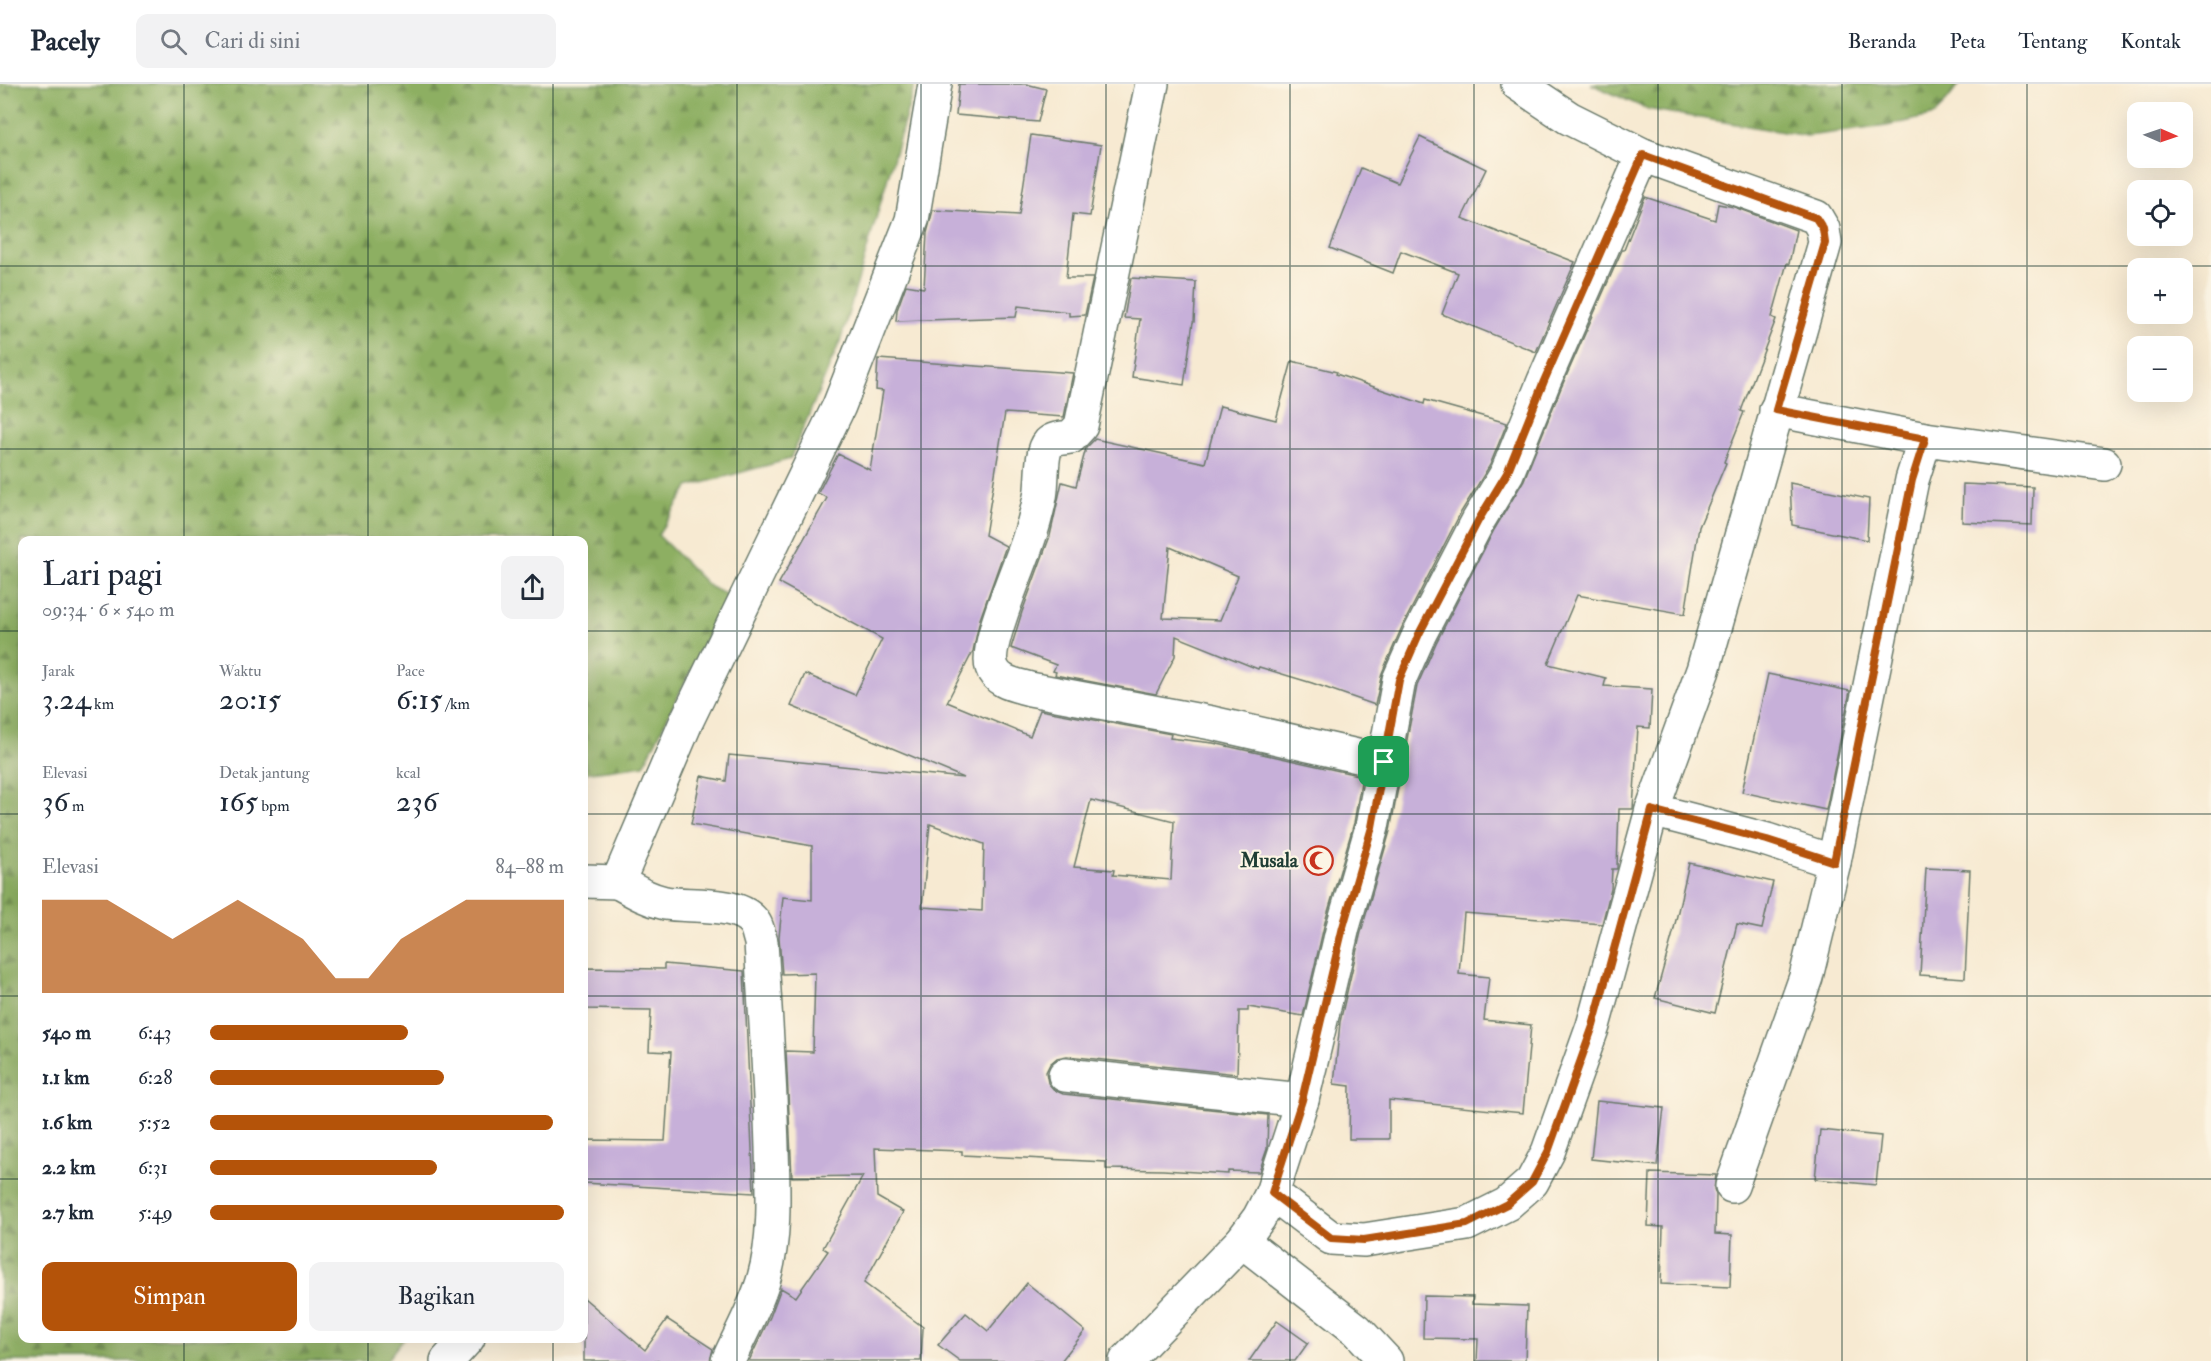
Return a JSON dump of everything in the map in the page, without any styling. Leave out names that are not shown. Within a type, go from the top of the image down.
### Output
[{"type":"street","points":[[618,882],[687,720],[839,406],[912,220],[935,84]]},
{"type":"street","points":[[1152,84],[1081,426],[1071,437],[1059,438],[1049,443],[1045,454],[1041,496],[1029,540],[993,643],[991,666],[996,675],[1004,681],[1030,689],[1212,723],[1384,762]]},
{"type":"street","points":[[1272,1193],[1331,1238],[1364,1240],[1467,1224],[1507,1204],[1532,1182],[1548,1152],[1593,1026],[1652,810],[1703,670],[1825,243],[1823,229],[1816,218],[1643,155],[1569,118],[1518,84]]},
{"type":"street","points":[[1126,1361],[1242,1241],[1259,1218],[1272,1193],[1302,1100],[1343,927],[1372,827],[1399,680],[1478,521],[1507,473],[1544,381],[1643,155]]},
{"type":"street","points":[[1776,410],[1925,439],[2104,464]]},
{"type":"street","points":[[1732,1186],[1806,977],[1834,862],[1912,480],[1925,439]]},
{"type":"street","points":[[1652,810],[1767,840],[1834,862]]},
{"type":"street","points":[[588,881],[618,882],[641,896],[667,903],[717,906],[743,914],[754,923],[761,942],[770,1090],[773,1189],[769,1251],[764,1278],[753,1309],[728,1361]]},
{"type":"street","points":[[1065,1075],[1302,1100]]},
{"type":"street","points":[[1242,1241],[1357,1330],[1386,1361]]},
{"type":"street","points":[[447,1361],[463,1343]]},
{"type":"green space","points":[[0,84],[915,84],[841,339],[790,459],[688,487],[658,535],[710,587],[728,595],[644,765],[588,772],[588,536],[18,536],[18,1343],[400,1343],[386,1361],[0,1361]]},
{"type":"green space","points":[[1591,84],[1960,84],[1935,115],[1887,126],[1807,136],[1647,109]]},
{"type":"building","points":[[959,84],[1026,84],[1046,89],[1038,122],[956,115]]},
{"type":"building","points":[[1031,135],[1101,145],[1090,216],[1073,214],[1066,278],[1093,278],[1085,315],[1069,316],[1069,312],[1018,306],[1016,317],[896,321],[897,310],[906,285],[924,288],[927,233],[933,210],[1019,215]]},
{"type":"building","points":[[1420,137],[1486,169],[1462,218],[1575,262],[1536,352],[1442,314],[1458,273],[1401,251],[1393,273],[1330,248],[1361,168],[1397,183]]},
{"type":"building","points":[[1645,197],[1715,220],[1718,204],[1734,207],[1796,230],[1789,264],[1787,263],[1772,317],[1776,319],[1741,411],[1744,412],[1724,462],[1726,463],[1699,527],[1685,614],[1577,595],[1548,664],[1606,678],[1604,686],[1652,689],[1650,728],[1638,727],[1633,809],[1619,809],[1617,869],[1612,869],[1611,889],[1602,924],[1464,913],[1459,974],[1489,977],[1484,1020],[1531,1025],[1523,1113],[1389,1100],[1389,1139],[1349,1139],[1350,1086],[1334,1084],[1340,1022],[1361,932],[1390,831],[1417,686],[1436,643],[1494,530],[1524,480],[1561,388],[1622,250],[1624,250]]},
{"type":"building","points":[[1131,278],[1196,282],[1194,322],[1184,385],[1132,377],[1140,319],[1124,318]]},
{"type":"building","points":[[878,359],[1073,373],[1064,417],[1005,413],[985,535],[1006,546],[980,619],[973,651],[947,702],[1030,736],[1040,710],[1171,734],[1170,738],[1213,743],[1362,776],[1354,823],[1325,922],[1303,1016],[1248,1007],[1248,1011],[1239,1011],[1237,1074],[1067,1056],[1057,1058],[1046,1072],[1048,1083],[1054,1090],[1063,1094],[1268,1115],[1267,1149],[1259,1172],[1228,1171],[1228,1174],[1106,1169],[1106,1162],[962,1155],[962,1151],[875,1148],[877,1197],[903,1212],[864,1283],[923,1327],[921,1361],[749,1361],[781,1288],[796,1297],[828,1251],[823,1248],[863,1176],[792,1177],[786,1051],[813,1052],[815,973],[782,974],[779,937],[783,897],[812,900],[812,846],[691,824],[701,776],[726,781],[729,755],[964,778],[791,706],[805,674],[855,695],[882,639],[779,583],[827,498],[818,493],[838,454],[870,470],[883,391],[876,390]],"holes":[[[1091,800],[1174,821],[1171,880],[1113,875],[1114,870],[1074,867]],[[930,824],[984,844],[982,911],[922,907]]]},
{"type":"building","points":[[1292,361],[1337,372],[1336,374],[1424,404],[1425,400],[1507,423],[1490,465],[1461,512],[1402,627],[1382,673],[1375,705],[1312,683],[1259,667],[1258,669],[1176,636],[1175,656],[1156,694],[1055,675],[1056,672],[1053,671],[1056,665],[1011,648],[1050,536],[1062,482],[1076,486],[1086,448],[1095,439],[1205,463],[1220,406],[1276,420]],"holes":[[[1170,547],[1238,576],[1220,620],[1163,618]]]},
{"type":"building","points":[[1790,483],[1869,499],[1867,540],[1792,525]]},
{"type":"building","points":[[1963,484],[2033,487],[2032,525],[1962,522]]},
{"type":"building","points":[[1768,674],[1850,691],[1826,810],[1742,792]]},
{"type":"building","points":[[1689,863],[1773,882],[1762,929],[1737,924],[1715,1013],[1655,998]]},
{"type":"building","points":[[1926,868],[1970,870],[1965,978],[1920,975]]},
{"type":"building","points":[[664,964],[744,971],[754,1193],[588,1183],[588,1140],[665,1141],[671,1052],[649,1051],[651,1010],[588,1009],[588,968],[664,969]]},
{"type":"building","points":[[1597,1101],[1664,1108],[1657,1166],[1591,1159]]},
{"type":"building","points":[[1820,1130],[1881,1136],[1876,1185],[1815,1179]]},
{"type":"building","points":[[1650,1173],[1716,1175],[1715,1234],[1732,1235],[1730,1287],[1661,1284],[1663,1227],[1648,1226]]},
{"type":"building","points":[[1027,1283],[1085,1331],[1061,1361],[960,1361],[938,1345],[966,1313],[988,1331]]},
{"type":"building","points":[[1424,1296],[1473,1297],[1472,1304],[1527,1306],[1525,1361],[1477,1361],[1478,1339],[1423,1338]]},
{"type":"building","points":[[588,1301],[645,1350],[667,1319],[713,1349],[710,1361],[584,1361],[584,1343],[588,1343]]},
{"type":"building","points":[[1277,1321],[1308,1343],[1295,1361],[1249,1361]]},
{"type":"place","name":"Musala","points":[[1319,860]]},
{"type":"route","points":[[1643,155],[1816,218],[1823,229],[1825,243],[1776,410],[1925,439],[1912,480],[1906,519],[1834,862],[1711,824],[1652,810],[1593,1026],[1548,1152],[1532,1182],[1507,1204],[1467,1224],[1364,1240],[1348,1240],[1331,1238],[1272,1193],[1302,1100],[1343,927],[1372,827],[1384,762],[1399,680],[1407,661],[1478,521],[1507,473],[1544,381],[1643,155]]}]
